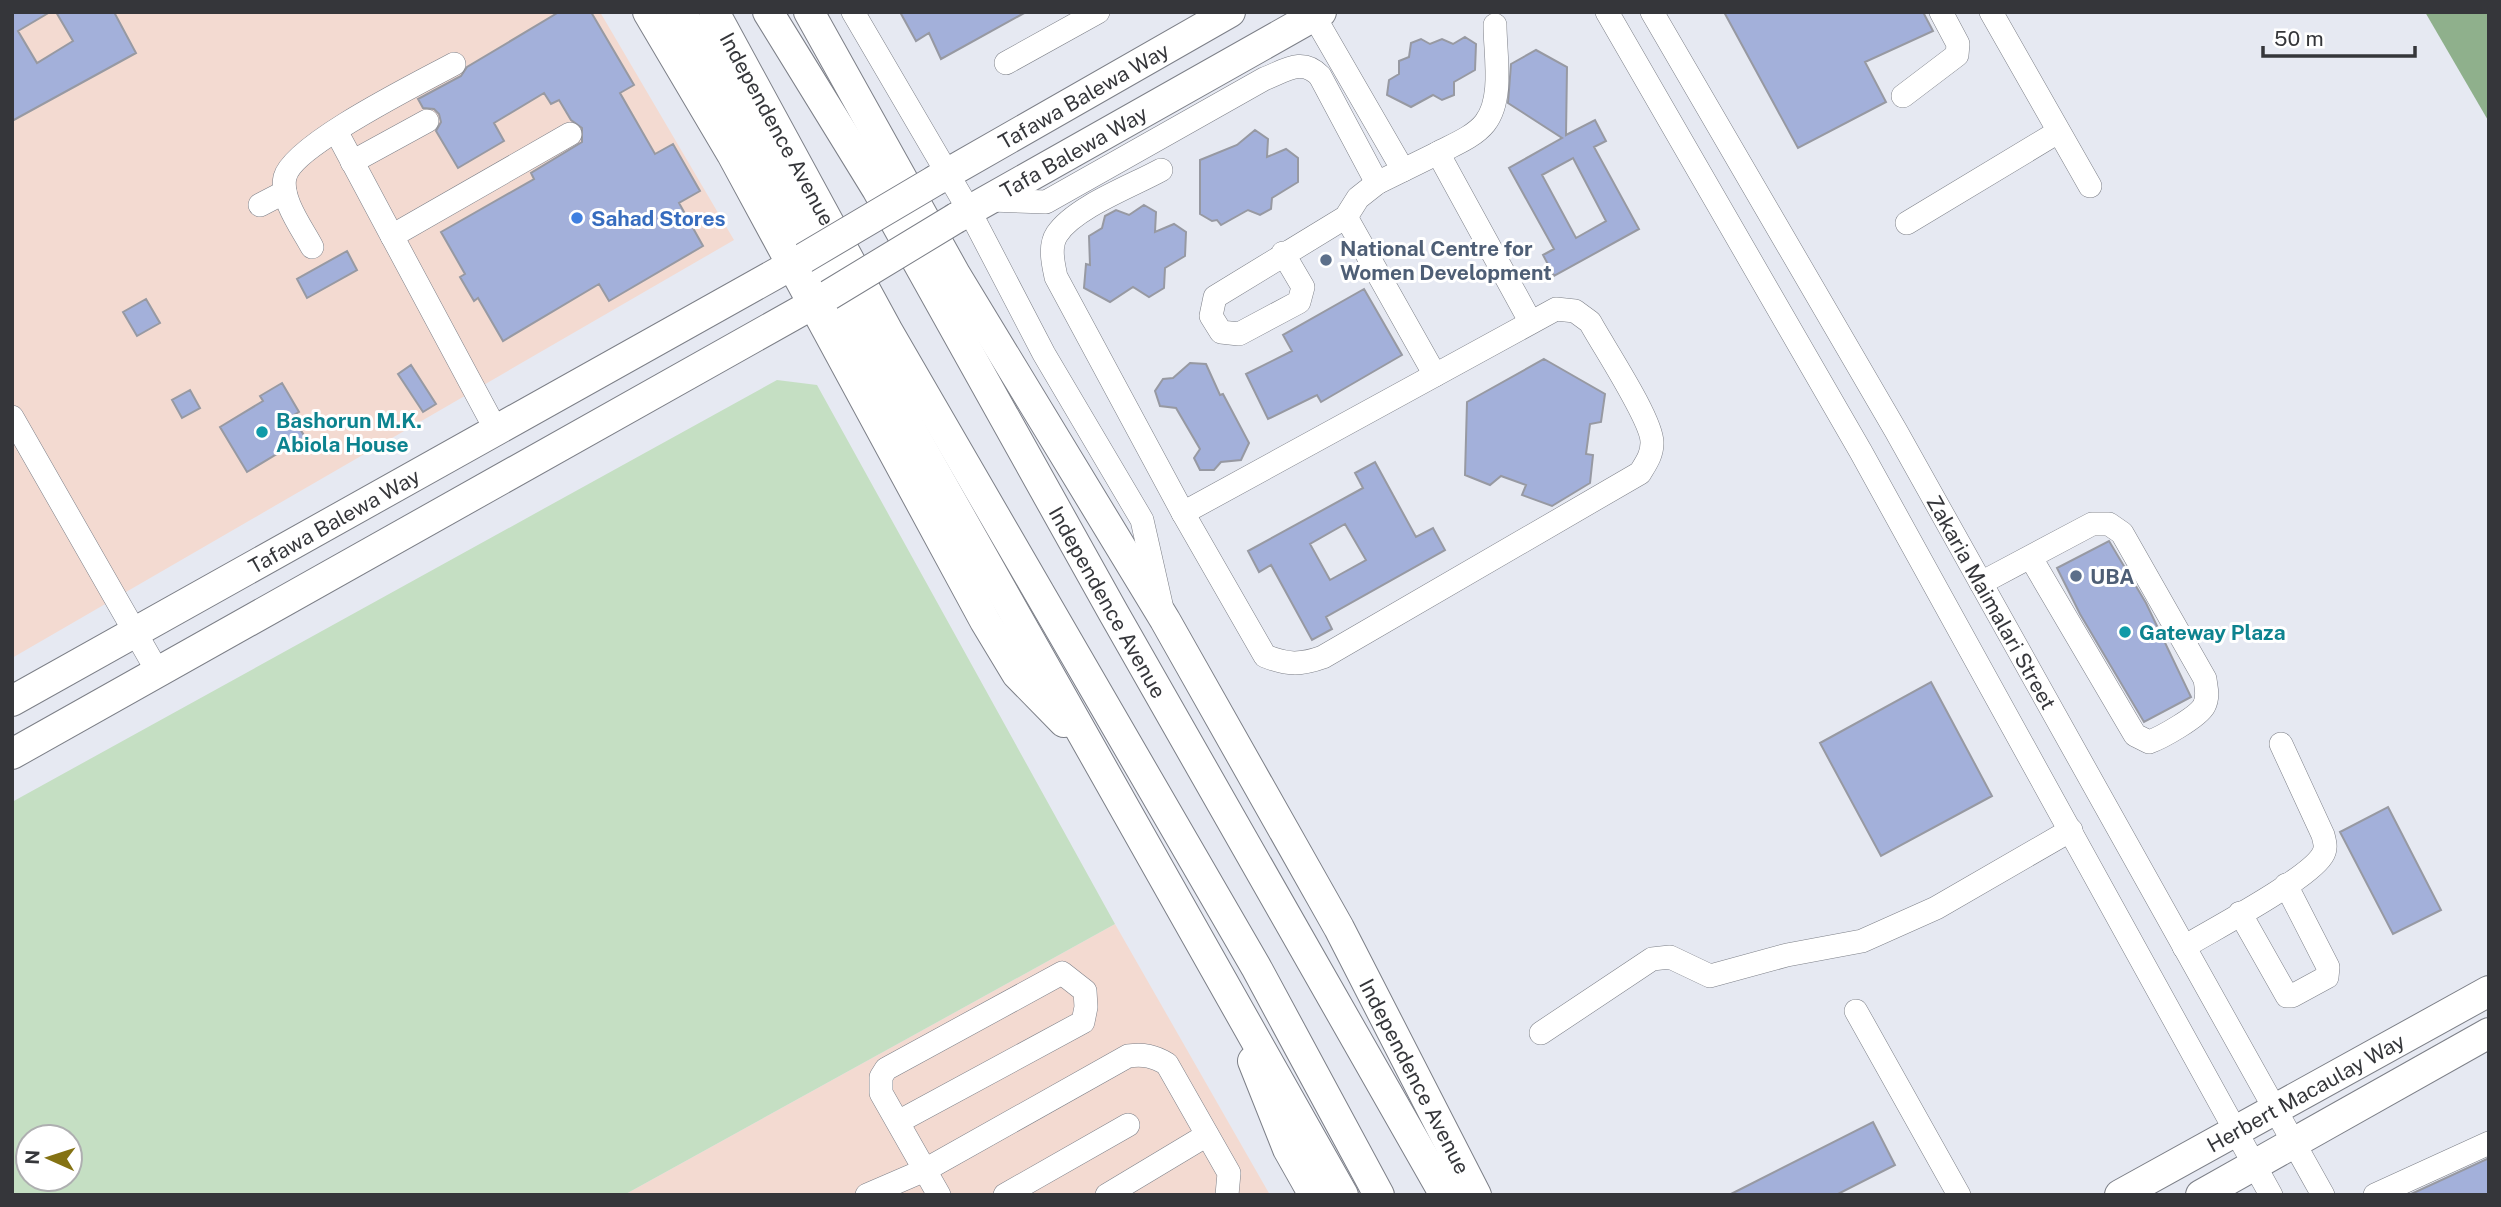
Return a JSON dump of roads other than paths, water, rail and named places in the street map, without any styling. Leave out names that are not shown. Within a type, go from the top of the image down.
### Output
[{"type":"main road","points":[[648,12],[820,300],[1029,667],[1051,711],[1086,742],[1220,973],[1343,1195]]},
{"type":"main road","name":"Independence Avenue","points":[[681,12],[1029,667]]},
{"type":"main road","name":"Independence Avenue","points":[[714,12],[887,330],[1256,967],[1380,1195]]},
{"type":"main road","name":"Independence Avenue","points":[[768,12],[883,200],[1090,566],[1113,612],[1445,1195]]},
{"type":"main road","name":"Tafawa Balewa Way","points":[[940,176],[1230,12]]},
{"type":"main road","name":"Tafa Balewa Way","points":[[12,754],[159,674],[820,300],[972,210],[1317,14]]},
{"type":"main road","name":"Independence Avenue","points":[[812,15],[955,274],[1165,621],[1339,928],[1476,1195]]},
{"type":"main road","points":[[797,262],[940,176]]},
{"type":"main road","name":"Tafawa Balewa Way","points":[[12,701],[797,262]]},
{"type":"main road","name":"Herbert Macaulay Way","points":[[2120,1195],[2489,991]]},
{"type":"main road","points":[[1235,1000],[1269,1106],[1314,1195]]},
{"type":"main road","name":"Herbert Macaulay Way","points":[[2201,1195],[2262,1185],[2292,1142],[2489,1033]]},
{"type":"street","points":[[853,12],[940,176],[972,210],[1044,354],[1142,520],[1165,621]]},
{"type":"street","points":[[1006,63],[1098,12]]},
{"type":"street","name":"Zakaria Maimalari Street","points":[[1607,12],[1732,224],[1893,509],[2071,830],[2262,1185]]},
{"type":"street","name":"Zakaria Maimalari Street","points":[[1652,12],[1896,431],[2323,1195]]},
{"type":"street","points":[[1903,96],[1957,55],[1958,44],[1941,12]]},
{"type":"street","points":[[1991,12],[2090,186]]},
{"type":"street","points":[[1317,14],[1403,170]]},
{"type":"street","points":[[1283,253],[1346,217],[1358,198],[1377,183],[1476,132],[1491,114],[1495,101],[1496,26]]},
{"type":"street","points":[[312,247],[285,192],[290,166],[304,151],[336,131],[454,64]]},
{"type":"street","points":[[972,210],[1046,202],[1264,79],[1299,65],[1310,66],[1320,76],[1377,183]]},
{"type":"street","points":[[352,162],[427,121]]},
{"type":"street","points":[[336,131],[496,430]]},
{"type":"street","points":[[1907,223],[2058,132]]},
{"type":"street","points":[[392,236],[570,134]]},
{"type":"street","points":[[1438,153],[1530,321]]},
{"type":"street","points":[[1161,170],[1073,217],[1056,235],[1052,255],[1056,277],[1183,513],[1265,656],[1284,664],[1305,664],[1323,657],[1640,473],[1651,456],[1653,440],[1646,422],[1590,323],[1575,311],[1556,309],[1183,513]]},
{"type":"street","points":[[260,205],[285,192]]},
{"type":"street","points":[[1346,217],[1435,375]]},
{"type":"street","points":[[12,417],[159,674]]},
{"type":"street","points":[[1893,509],[1927,487]]},
{"type":"street","points":[[1981,583],[2092,524],[2109,524],[2122,533],[2204,679],[2207,696],[2203,709],[2159,738],[2148,742],[2135,735],[2031,558]]},
{"type":"street","points":[[2184,947],[2286,885],[2321,858],[2326,848],[2281,744]]},
{"type":"street","points":[[1541,1033],[1652,959],[1670,957],[1710,976],[1787,955],[1862,941],[1936,908],[2071,830]]},
{"type":"street","points":[[2240,913],[2287,996],[2292,996],[2327,977],[2328,967],[2286,885]]},
{"type":"street","points":[[898,1122],[1083,1022],[1086,1007],[1084,991],[1062,973],[886,1069],[881,1077],[881,1093],[939,1195]]},
{"type":"street","points":[[1856,1011],[1959,1195]]},
{"type":"street","points":[[867,1195],[925,1170],[1128,1056],[1156,1058],[1167,1064],[1229,1173],[1227,1195]]},
{"type":"street","points":[[1005,1195],[1128,1125]]},
{"type":"street","points":[[1107,1195],[1207,1135]]},
{"type":"street","points":[[2378,1194],[2489,1143]]},
{"type":"place","name":"Sahad Stores","points":[[577,218]]},
{"type":"place","name":"National Centre for Women Development","points":[[1326,260]]},
{"type":"place","name":"Bashorun M.K. Abiola House","points":[[262,432]]},
{"type":"place","name":"UBA","points":[[2076,576]]},
{"type":"place","name":"Gateway Plaza","points":[[2125,632]]}]
